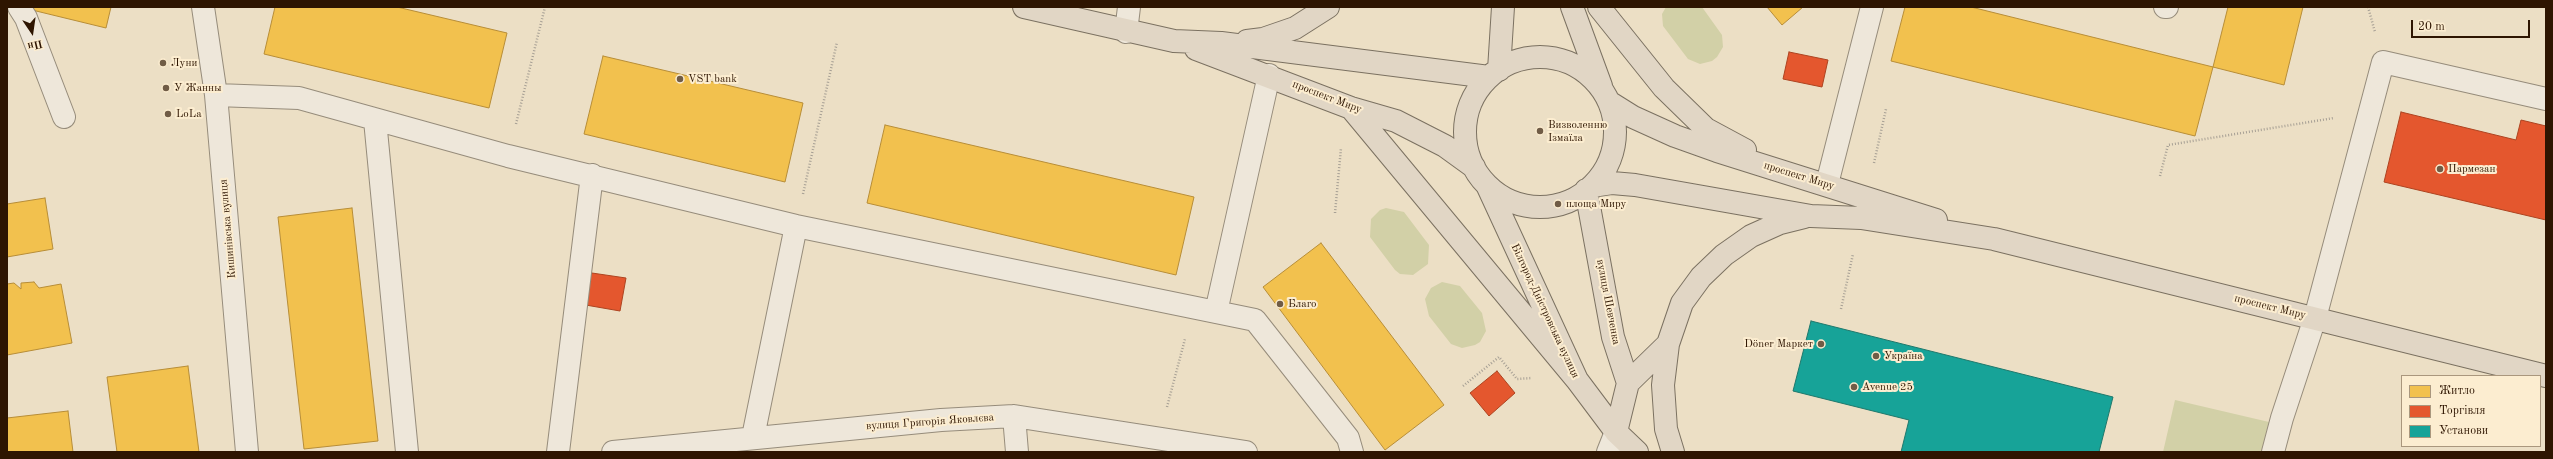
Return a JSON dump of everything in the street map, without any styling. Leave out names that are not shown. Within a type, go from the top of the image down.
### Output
[{"type":"main road","name":"проспект Миру","points":[[1024,7],[1126,32],[1174,41],[1221,43],[1494,74]]},
{"type":"main road","points":[[1221,43],[1263,39],[1295,28],[1328,7]]},
{"type":"main road","points":[[1494,74],[1503,7]]},
{"type":"main road","points":[[1572,7],[1606,97],[1614,124],[1613,147],[1605,168],[1589,188],[1567,201],[1536,207],[1509,200],[1487,184],[1474,167],[1467,146],[1466,125],[1475,94],[1494,74],[1529,58],[1556,59],[1581,69],[1606,97]]},
{"type":"main road","points":[[1599,7],[1664,88],[1706,128],[1757,156],[1827,184]]},
{"type":"main road","name":"проспект Миру","points":[[1174,41],[1269,75],[1352,108],[1396,121],[1445,146],[1474,167]]},
{"type":"main road","name":"проспект Миру","points":[[1606,97],[1633,117],[1675,136],[1717,151],[1827,184],[1994,239],[2546,376]]},
{"type":"main road","points":[[1352,108],[1577,380]]},
{"type":"main road","name":"проспект Миру","points":[[1589,188],[1612,183],[1635,185],[1811,216],[1861,218],[1994,239]]},
{"type":"main road","name":"Білгород-Дністровська вулиця","points":[[1487,184],[1577,380],[1616,432]]},
{"type":"main road","name":"вулиця Шевченка","points":[[1589,188],[1613,337],[1628,383]]},
{"type":"main road","points":[[1673,452],[1666,429],[1663,386],[1668,344],[1682,303],[1701,277],[1724,255],[1750,236],[1780,223],[1811,216]]},
{"type":"main road","points":[[1637,452],[1616,432],[1628,383],[1668,344]]},
{"type":"street","points":[[19,7],[26,18],[64,117]]},
{"type":"street","name":"Кишинівська вулиця","points":[[203,7],[216,95],[247,452]]},
{"type":"street","points":[[1126,32],[1129,7]]},
{"type":"street","points":[[1827,184],[1872,7]]},
{"type":"street","points":[[2273,452],[2282,418],[2316,318],[2383,62],[2546,99]]},
{"type":"street","points":[[1216,312],[1269,75]]},
{"type":"street","points":[[216,95],[299,98],[508,156],[592,175],[796,226],[1255,320],[1348,438],[1352,452]]},
{"type":"street","points":[[375,120],[407,452]]},
{"type":"street","points":[[558,452],[592,175]]},
{"type":"street","points":[[753,437],[796,226]]},
{"type":"street","points":[[1014,416],[1017,452]]},
{"type":"street","name":"вулиця Григорія Яковлєва","points":[[614,452],[753,437],[941,420],[1014,416],[1158,440],[1246,452]]},
{"type":"street","points":[[1608,452],[1616,432]]},
{"type":"path","points":[[508,156],[544,7]]},
{"type":"path","points":[[796,226],[837,42]]},
{"type":"path","points":[[1874,163],[1886,109]]},
{"type":"path","points":[[2160,176],[2168,145],[2370,112]]},
{"type":"path","points":[[1334,213],[1341,146]]},
{"type":"path","points":[[1841,309],[1853,254]]},
{"type":"path","points":[[1158,440],[1193,307]]},
{"type":"path","points":[[1463,386],[1499,357],[1517,379],[1535,378]]},
{"type":"shaded area","points":[[1666,7],[1702,7],[1722,35],[1723,47],[1717,57],[1712,61],[1700,64],[1688,59],[1663,26],[1662,14]]},
{"type":"shaded area","points":[[1386,208],[1404,212],[1429,245],[1428,264],[1413,275],[1400,274],[1395,270],[1370,237],[1371,219],[1380,210]]},
{"type":"shaded area","points":[[1442,282],[1460,286],[1482,313],[1486,331],[1480,342],[1475,345],[1462,348],[1451,344],[1429,316],[1425,299],[1431,288]]},
{"type":"shaded area","points":[[2175,400],[2269,422],[2261,452],[2163,452]]},
{"type":"building: Житло","points":[[33,7],[111,7],[106,28],[32,10]]},
{"type":"building: Житло","points":[[275,7],[397,7],[507,33],[489,108],[264,54]]},
{"type":"building: Житло","points":[[1767,7],[1803,7],[1782,25]]},
{"type":"building: Житло","points":[[1905,7],[1971,7],[2213,67],[2195,136],[1891,61]]},
{"type":"building: Житло","points":[[2228,7],[2303,7],[2284,85],[2213,67]]},
{"type":"building: Житло","points":[[603,56],[803,103],[785,182],[584,134]]},
{"type":"building: Житло","points":[[885,125],[1194,197],[1176,275],[867,203]]},
{"type":"building: Житло","points":[[45,198],[53,249],[7,257],[7,204]]},
{"type":"building: Житло","points":[[352,208],[378,441],[304,449],[278,217]]},
{"type":"building: Житло","points":[[1321,243],[1444,405],[1385,450],[1263,287]]},
{"type":"building: Житло","points":[[34,282],[39,288],[61,284],[72,343],[7,355],[7,284],[14,283],[21,289],[21,283]]},
{"type":"building: Житло","points":[[188,366],[199,452],[117,452],[107,377]]},
{"type":"building: Житло","points":[[68,411],[73,452],[7,452],[7,418]]},
{"type":"building: Торгівля","points":[[1789,52],[1828,60],[1822,87],[1783,79]]},
{"type":"building: Торгівля","points":[[2401,112],[2516,140],[2521,120],[2546,126],[2546,220],[2384,182]]},
{"type":"building: Торгівля","points":[[585,272],[626,278],[620,311],[580,304]]},
{"type":"building: Торгівля","points":[[1497,371],[1515,393],[1489,416],[1470,393]]},
{"type":"building: Установи","name":"Україна","points":[[1811,321],[2113,397],[2099,452],[1901,452],[1909,420],[1793,391]]},
{"type":"place","name":"Луни","points":[[163,63]]},
{"type":"place","name":"VST bank","points":[[680,79]]},
{"type":"place","name":"У Жанны","points":[[166,88]]},
{"type":"place","name":"LoLa","points":[[168,114]]},
{"type":"place","name":"Визволенню Ізмаїла","points":[[1540,131]]},
{"type":"place","name":"Пармезан","points":[[2440,169]]},
{"type":"place","name":"площа Миру","points":[[1558,204]]},
{"type":"place","name":"Благо","points":[[1280,304]]},
{"type":"place","name":"Döner Маркет","points":[[1821,344]]},
{"type":"place","name":"Україна","points":[[1876,356]]},
{"type":"place","name":"Avenue 25","points":[[1854,387]]}]
